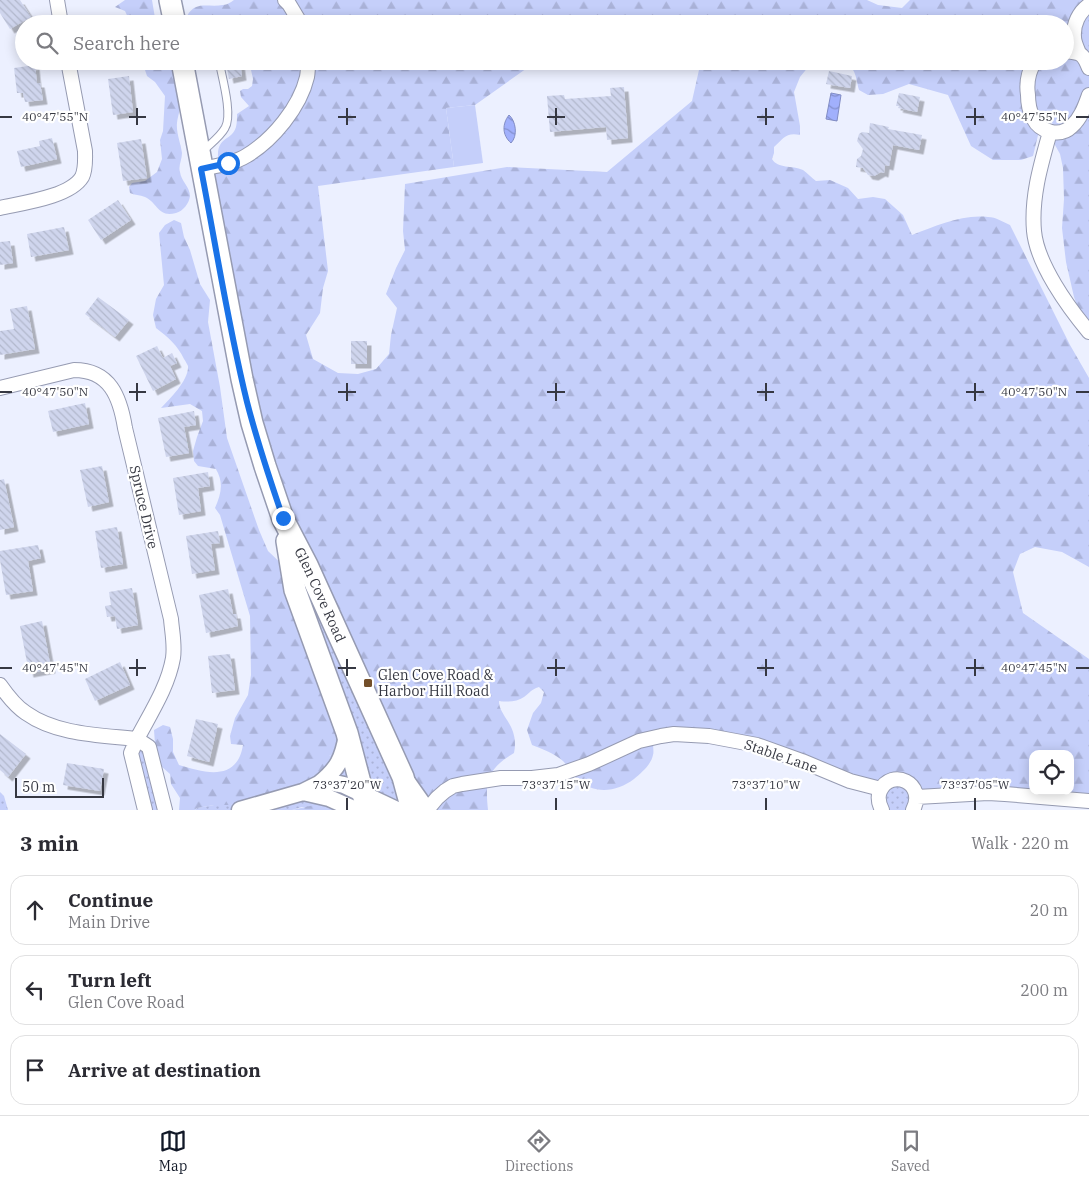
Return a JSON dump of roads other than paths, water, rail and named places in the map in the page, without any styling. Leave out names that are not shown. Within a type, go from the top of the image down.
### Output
[{"type":"main road","points":[[170,0],[173,15]]},
{"type":"main road","name":"Glen Cove Road","points":[[184,70],[243,386],[252,423],[283,518],[306,564],[403,777],[412,810]]},
{"type":"main road","name":"Glen Cove Road","points":[[283,518],[295,590],[347,732],[362,805]]},
{"type":"street","points":[[57,0],[60,15]]},
{"type":"street","points":[[285,0],[296,15]]},
{"type":"street","points":[[1074,38],[1075,22],[1083,9],[1089,5]]},
{"type":"street","points":[[1074,53],[1085,60],[1089,68]]},
{"type":"street","points":[[0,208],[61,193],[73,186],[82,177],[86,166],[85,150],[70,70]]},
{"type":"street","points":[[200,162],[235,161],[265,142],[288,116],[302,93],[307,70]]},
{"type":"street","points":[[1030,70],[1028,75],[1027,89],[1029,107],[1038,126],[1050,132],[1064,132],[1072,126],[1079,118],[1089,95]]},
{"type":"street","points":[[1050,132],[1034,197],[1034,232],[1038,250],[1047,270],[1076,316],[1089,332]]},
{"type":"street","name":"Spruce Drive","points":[[0,388],[74,370],[85,370],[96,374],[109,383],[122,409],[171,620],[173,639],[173,657],[170,674],[131,753],[145,810]]},
{"type":"street","points":[[0,685],[9,697],[26,713],[51,727],[137,739],[149,747],[165,810]]},
{"type":"street","points":[[240,810],[303,792],[319,784],[336,769],[341,760],[345,749],[347,732]]},
{"type":"street","name":"Stable Lane","points":[[427,810],[437,798],[453,786],[502,778],[532,778],[558,775],[589,764],[639,741],[674,734],[709,736],[756,745],[802,761],[850,781],[881,790]]},
{"type":"street","points":[[403,777],[427,810]]},
{"type":"street","points":[[882,810],[878,802],[878,796],[886,783],[894,780],[902,780],[912,786],[916,793],[915,804],[988,793],[1089,801]]},
{"type":"street","points":[[319,784],[334,782],[344,785],[362,805]]},
{"type":"street","points":[[303,792],[362,805],[397,810]]},
{"type":"lane","points":[[200,162],[228,122],[221,70]]},
{"type":"water","points":[[831,93],[841,95],[837,121],[826,119]]},
{"type":"water","points":[[509,115],[515,129],[515,137],[511,143],[506,137],[504,129]]},
{"type":"place","name":"Glen Cove Road & Harbor Hill Road","points":[[368,683]]}]
